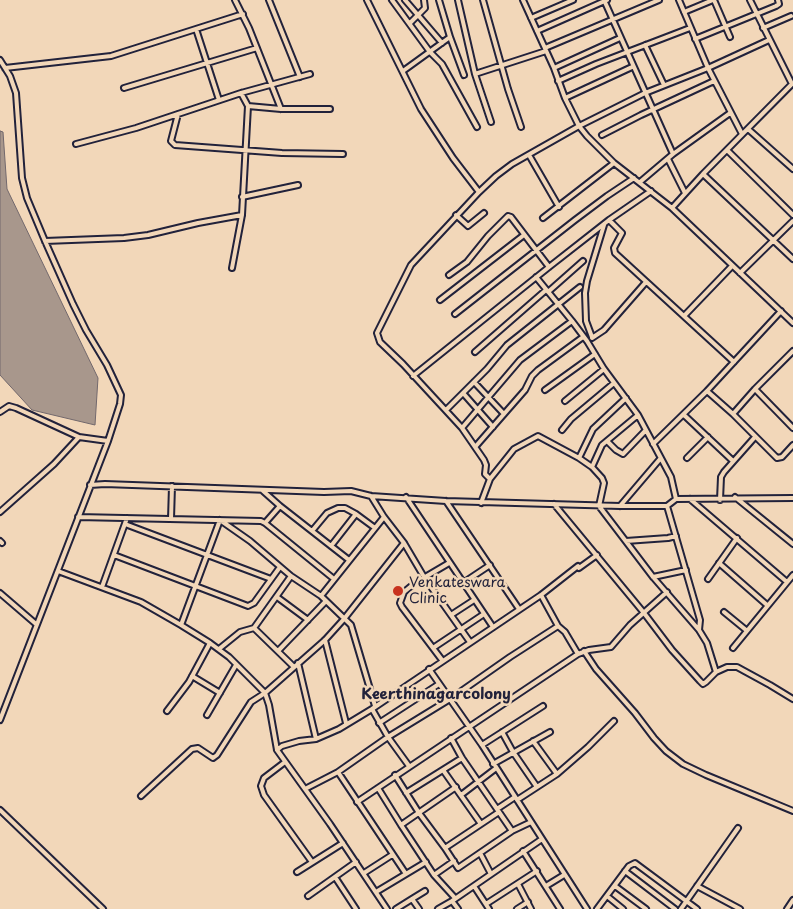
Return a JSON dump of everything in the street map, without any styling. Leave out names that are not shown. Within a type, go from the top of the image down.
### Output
[{"type":"street","points":[[235,0],[243,14],[281,109]]},
{"type":"street","points":[[269,0],[300,77]]},
{"type":"street","points":[[367,0],[421,110],[453,158],[479,192]]},
{"type":"street","points":[[392,0],[410,22],[430,52],[442,64],[477,127]]},
{"type":"street","points":[[405,0],[442,43]]},
{"type":"street","points":[[410,22],[425,8],[424,0]]},
{"type":"street","points":[[439,0],[464,75]]},
{"type":"street","points":[[458,0],[475,74],[491,122]]},
{"type":"street","points":[[483,0],[521,127]]},
{"type":"street","points":[[531,18],[573,0]]},
{"type":"street","points":[[537,31],[605,0],[632,67],[654,109],[673,154]]},
{"type":"street","points":[[475,74],[546,50],[659,0]]},
{"type":"street","points":[[679,0],[714,81],[742,134]]},
{"type":"street","points":[[684,12],[713,0],[730,37]]},
{"type":"street","points":[[672,208],[792,84],[750,0]]},
{"type":"street","points":[[695,39],[778,5],[778,0]]},
{"type":"street","points":[[525,1],[565,98],[579,126],[614,163],[672,208],[793,323]]},
{"type":"street","points":[[5,68],[111,56],[243,14]]},
{"type":"street","points":[[763,28],[791,16]]},
{"type":"street","points":[[558,81],[626,52],[690,28]]},
{"type":"street","points":[[196,29],[219,100]]},
{"type":"street","points":[[403,71],[450,37]]},
{"type":"street","points":[[554,68],[620,38]]},
{"type":"street","points":[[490,479],[486,474],[484,460],[462,428],[380,342],[377,333],[411,265],[479,192],[512,164],[579,126],[645,93],[708,68],[769,40]]},
{"type":"street","points":[[645,45],[664,85]]},
{"type":"street","points":[[124,88],[257,48]]},
{"type":"street","points":[[0,61],[10,76],[16,93],[24,187],[44,241],[86,330],[121,395],[108,441],[0,720]]},
{"type":"street","points":[[565,98],[632,67]]},
{"type":"street","points":[[76,144],[241,93],[310,74]]},
{"type":"street","points":[[602,135],[714,81]]},
{"type":"street","points":[[232,268],[242,215],[244,149],[248,106],[241,93]]},
{"type":"street","points":[[248,106],[281,109],[330,109]]},
{"type":"street","points":[[640,182],[673,154],[730,113]]},
{"type":"street","points":[[178,114],[171,141],[174,145],[282,153],[343,154]]},
{"type":"street","points":[[748,129],[793,169]]},
{"type":"street","points":[[727,150],[793,216]]},
{"type":"street","points":[[529,155],[559,207]]},
{"type":"street","points":[[668,159],[685,194]]},
{"type":"street","points":[[543,218],[614,163]]},
{"type":"street","points":[[703,174],[793,260]]},
{"type":"street","points":[[454,314],[606,196],[634,178]]},
{"type":"street","points":[[242,197],[298,184]]},
{"type":"street","points":[[413,376],[536,277],[651,190]]},
{"type":"street","points":[[456,215],[468,226],[484,213]]},
{"type":"street","points":[[44,241],[124,238],[148,235],[242,215]]},
{"type":"street","points":[[449,275],[467,262],[488,236],[508,216],[511,217],[537,249],[549,267]]},
{"type":"street","points":[[609,220],[622,232],[614,252],[734,362]]},
{"type":"street","points":[[740,273],[793,221]]},
{"type":"street","points":[[592,337],[586,321],[585,292],[604,224]]},
{"type":"street","points":[[440,300],[524,235]]},
{"type":"street","points":[[475,352],[583,261]]},
{"type":"street","points":[[684,316],[732,266]]},
{"type":"street","points":[[536,277],[572,320],[604,369],[638,415],[671,477],[676,499]]},
{"type":"street","points":[[587,341],[604,330],[646,282]]},
{"type":"street","points":[[446,410],[507,345],[580,287]]},
{"type":"street","points":[[653,444],[684,415],[781,311]]},
{"type":"street","points":[[462,428],[520,360],[572,320]]},
{"type":"street","points":[[476,446],[525,390],[532,376],[583,337]]},
{"type":"street","points":[[733,414],[755,388],[793,351]]},
{"type":"street","points":[[546,390],[594,354]]},
{"type":"street","points":[[565,400],[604,369]]},
{"type":"street","points":[[474,382],[504,414]]},
{"type":"street","points":[[562,430],[614,382]]},
{"type":"street","points":[[755,388],[793,428]]},
{"type":"street","points":[[707,391],[777,458],[782,457],[793,445]]},
{"type":"street","points":[[463,393],[493,427]]},
{"type":"street","points":[[579,458],[592,429],[626,398]]},
{"type":"street","points":[[0,412],[9,406],[78,436],[108,441]]},
{"type":"street","points":[[592,467],[602,445],[638,415]]},
{"type":"street","points":[[684,415],[732,461]]},
{"type":"street","points":[[607,441],[623,454],[646,430]]},
{"type":"street","points":[[0,512],[54,464],[78,436]]},
{"type":"street","points":[[481,503],[490,479],[514,448],[538,436],[592,467],[604,483],[599,506],[653,577],[698,630],[707,643],[716,672]]},
{"type":"street","points":[[687,458],[708,437]]},
{"type":"street","points":[[720,500],[721,477],[732,461],[755,437]]},
{"type":"street","points":[[620,506],[660,459]]},
{"type":"street","points":[[90,485],[324,492],[352,490],[371,496],[446,501],[599,506],[667,506],[676,499],[720,500],[735,497],[792,499]]},
{"type":"street","points":[[171,519],[172,486]]},
{"type":"street","points":[[262,490],[349,560]]},
{"type":"street","points":[[371,496],[404,543],[424,577],[470,642]]},
{"type":"street","points":[[406,497],[493,627]]},
{"type":"street","points":[[735,497],[793,544]]},
{"type":"street","points":[[690,499],[787,582]]},
{"type":"street","points":[[446,501],[519,608]]},
{"type":"street","points":[[554,504],[672,650],[703,684],[716,672],[727,667],[737,667],[793,699]]},
{"type":"street","points":[[265,523],[280,506]]},
{"type":"street","points":[[667,506],[700,620],[698,630]]},
{"type":"street","points":[[312,531],[327,513],[333,509],[345,508],[375,528]]},
{"type":"street","points":[[331,546],[356,514]]},
{"type":"street","points":[[78,517],[255,520],[265,523],[334,578]]},
{"type":"street","points":[[321,596],[384,517]]},
{"type":"street","points":[[102,587],[127,518]]},
{"type":"street","points":[[181,625],[220,520]]},
{"type":"street","points":[[220,520],[250,541],[291,576],[321,596],[353,628],[373,708],[379,723],[409,766]]},
{"type":"street","points":[[126,524],[271,579]]},
{"type":"street","points":[[626,541],[676,536]]},
{"type":"street","points":[[708,579],[737,538]]},
{"type":"street","points":[[141,796],[192,748],[198,748],[210,757],[215,757],[240,721],[250,702],[265,693],[325,640],[404,543]]},
{"type":"street","points":[[114,555],[248,606],[254,603],[280,567]]},
{"type":"street","points":[[277,750],[282,746],[316,739],[332,733],[373,708],[597,555]]},
{"type":"street","points":[[442,660],[400,603],[404,592],[424,577],[449,563]]},
{"type":"street","points":[[719,564],[767,605]]},
{"type":"street","points":[[463,583],[490,565]]},
{"type":"street","points":[[653,577],[686,570]]},
{"type":"street","points":[[58,571],[141,602],[181,625],[229,657],[265,693],[277,750],[364,873],[387,909]]},
{"type":"street","points":[[733,648],[793,575]]},
{"type":"street","points":[[219,649],[240,632],[254,628],[291,576]]},
{"type":"street","points":[[357,802],[578,654],[597,648],[611,647],[630,625],[667,592]]},
{"type":"street","points":[[0,593],[36,624]]},
{"type":"street","points":[[541,594],[558,626],[565,632],[578,654]]},
{"type":"street","points":[[277,597],[308,620]]},
{"type":"street","points":[[451,615],[474,600]]},
{"type":"street","points":[[278,651],[326,601]]},
{"type":"street","points":[[724,612],[746,630]]},
{"type":"street","points":[[433,648],[484,614]]},
{"type":"street","points":[[305,789],[338,772],[388,737],[450,699],[558,626]]},
{"type":"street","points":[[254,628],[294,667]]},
{"type":"street","points":[[325,640],[346,724]]},
{"type":"street","points":[[167,711],[192,676],[210,643]]},
{"type":"street","points":[[584,652],[654,738],[666,751],[683,764],[793,811]]},
{"type":"street","points":[[298,663],[316,739]]},
{"type":"street","points":[[207,715],[236,665]]},
{"type":"street","points":[[429,670],[482,745],[495,769],[516,798],[587,909]]},
{"type":"street","points":[[192,676],[220,693]]},
{"type":"street","points":[[379,723],[439,684]]},
{"type":"street","points":[[482,745],[543,706]]},
{"type":"street","points":[[445,848],[516,798],[557,774],[614,721]]},
{"type":"street","points":[[502,732],[536,787]]},
{"type":"street","points":[[493,764],[550,732]]},
{"type":"street","points":[[451,738],[462,758],[512,831]]},
{"type":"street","points":[[533,740],[557,774]]},
{"type":"street","points":[[406,793],[462,758]]},
{"type":"street","points":[[285,762],[264,778],[261,786],[264,795],[312,862]]},
{"type":"street","points":[[461,795],[495,769]]},
{"type":"street","points":[[443,770],[481,824]]},
{"type":"street","points":[[338,772],[406,874]]},
{"type":"street","points":[[395,775],[458,868],[512,831],[531,822]]},
{"type":"street","points":[[401,825],[456,787]]},
{"type":"street","points":[[378,788],[434,875],[454,900],[458,909]]},
{"type":"street","points":[[0,810],[104,909]]},
{"type":"street","points":[[681,909],[738,828]]},
{"type":"street","points":[[438,909],[542,839]]},
{"type":"street","points":[[296,872],[343,843]]},
{"type":"street","points":[[523,851],[560,909]]},
{"type":"street","points":[[480,853],[491,874]]},
{"type":"street","points":[[364,873],[392,855]]},
{"type":"street","points":[[434,875],[454,861]]},
{"type":"street","points":[[308,896],[356,862]]},
{"type":"street","points":[[376,892],[426,862]]},
{"type":"street","points":[[598,909],[625,871],[632,864],[637,864],[697,909]]},
{"type":"street","points":[[486,904],[536,871]]},
{"type":"street","points":[[625,871],[675,909]]},
{"type":"street","points":[[546,886],[564,875]]},
{"type":"street","points":[[335,877],[356,909]]},
{"type":"street","points":[[518,884],[532,909]]},
{"type":"street","points":[[474,886],[489,909]]},
{"type":"street","points":[[615,886],[646,909]]},
{"type":"street","points":[[697,886],[740,909]]},
{"type":"street","points":[[396,909],[425,891]]},
{"type":"street","points":[[607,896],[623,909]]},
{"type":"street","points":[[412,899],[419,909]]},
{"type":"street","points":[[787,909],[793,901]]},
{"type":"street","points":[[517,909],[528,902]]},
{"type":"shaded area","points":[[0,131],[3,132],[7,189],[98,378],[95,425],[32,410],[0,375]]},
{"type":"place","name":"Venkateswara Clinic","points":[[398,591]]},
{"type":"district","name":"Keerthinagarcolony","points":[[436,695]]}]
